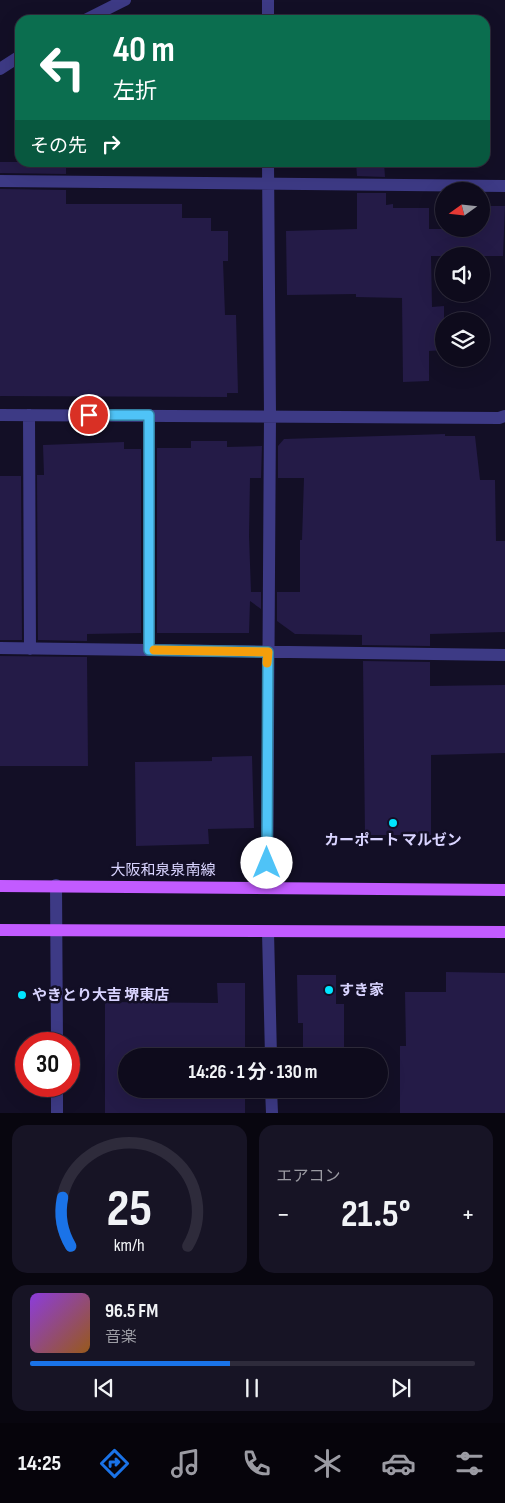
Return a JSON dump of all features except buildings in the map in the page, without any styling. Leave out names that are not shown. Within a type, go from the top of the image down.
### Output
[{"type":"main road","name":"大阪和泉泉南線","points":[[0,886],[505,890]]},
{"type":"main road","points":[[0,930],[505,932]]},
{"type":"street","points":[[95,15],[125,0]]},
{"type":"street","points":[[268,0],[268,15]]},
{"type":"street","points":[[0,69],[15,59]]},
{"type":"street","points":[[267,887],[270,415],[268,167]]},
{"type":"street","points":[[0,181],[505,186]]},
{"type":"street","points":[[0,415],[270,415],[499,418],[505,416]]},
{"type":"street","points":[[29,415],[30,648]]},
{"type":"street","points":[[149,415],[149,650]]},
{"type":"street","points":[[0,648],[505,655]]},
{"type":"street","points":[[56,886],[57,1032]]},
{"type":"street","points":[[268,932],[271,1048]]},
{"type":"street","points":[[57,1097],[57,1113]]},
{"type":"street","points":[[271,1098],[272,1113]]},
{"type":"slow traffic","points":[[154,650],[268,652],[267,663]]},
{"type":"place","name":"カーポート マルゼン","points":[[393,823]]},
{"type":"place","name":"すき家","points":[[329,990]]},
{"type":"place","name":"やきとり大吉 堺東店","points":[[22,995]]},
{"type":"route","points":[[89,415],[149,415],[149,650],[268,652],[267,863]]}]
